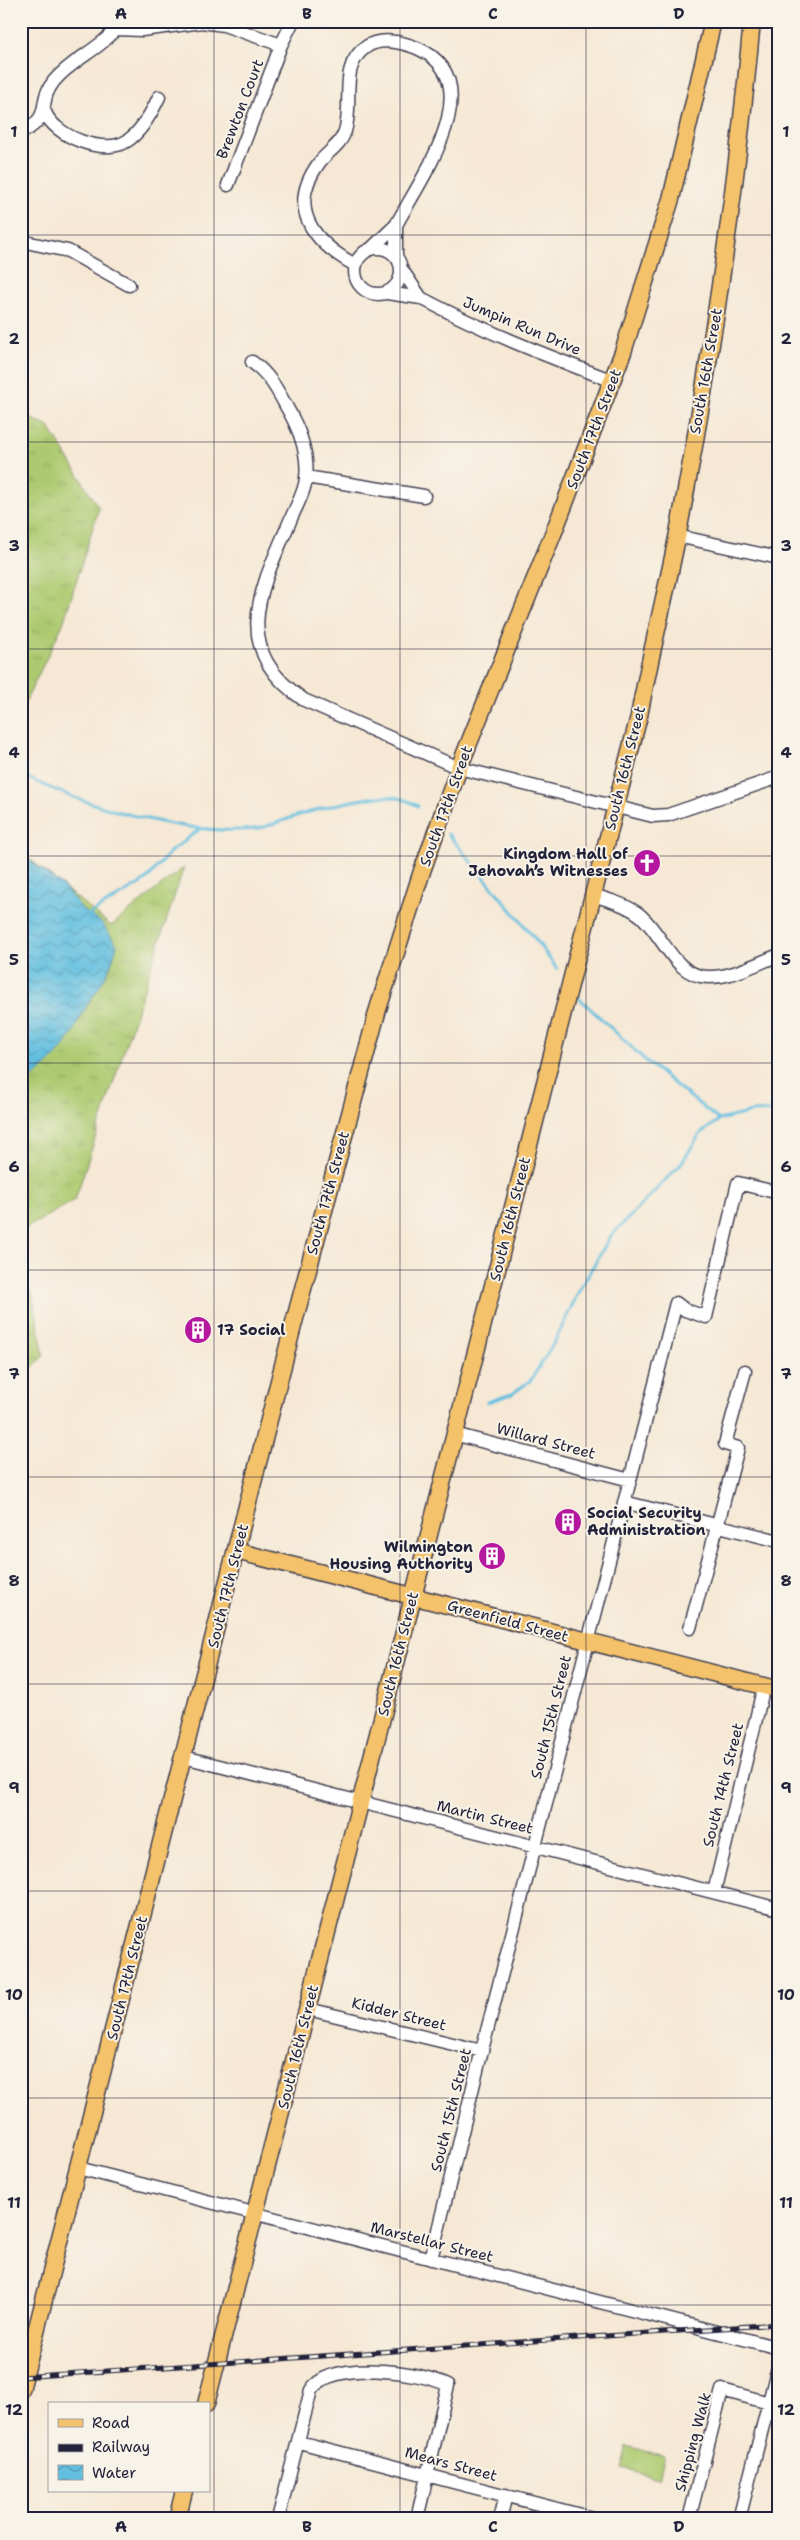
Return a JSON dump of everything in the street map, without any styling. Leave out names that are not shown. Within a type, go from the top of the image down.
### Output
[{"type":"main road","name":"South 17th Street","points":[[21,2390],[361,1068],[422,871],[459,768],[613,381],[643,292],[671,199],[713,21]]},
{"type":"main road","name":"South 16th Street","points":[[207,2402],[639,716],[677,536],[721,281],[752,21]]},
{"type":"main road","name":"Greenfield Street","points":[[236,1551],[771,1688]]},
{"type":"main road","points":[[177,2519],[184,2492]]},
{"type":"street","name":"Brewton Court","points":[[228,186],[281,45],[293,21]]},
{"type":"street","name":"Brewton Court","points":[[119,25],[142,30],[202,22],[224,25],[281,45]]},
{"type":"street","points":[[119,25],[98,47],[74,63],[53,82],[46,95],[45,112],[49,120],[73,137],[91,144],[111,146],[125,142],[130,138],[149,116],[159,97]]},
{"type":"street","name":"Jumpin Run Drive","points":[[355,265],[333,251],[316,233],[305,215],[303,200],[310,179],[318,164],[345,132],[350,74],[357,54],[367,46],[384,41],[412,46],[429,55],[447,75],[451,111],[442,139],[396,225],[372,248],[362,254],[355,265],[355,277],[362,288],[372,294],[387,293],[421,298],[467,322],[523,347],[613,381]]},
{"type":"street","points":[[21,134],[36,124],[45,112]]},
{"type":"street","name":"Jumpin Run Drive","points":[[396,225],[396,256],[402,270],[421,298]]},
{"type":"street","points":[[21,241],[68,251],[129,285]]},
{"type":"street","points":[[372,248],[384,248],[396,256]]},
{"type":"street","points":[[387,293],[398,283],[402,270]]},
{"type":"street","points":[[252,362],[262,369],[292,417],[303,445],[306,477],[267,575],[256,612],[258,632],[270,666],[279,679],[304,700],[459,768],[654,816],[668,815],[779,777]]},
{"type":"street","points":[[306,477],[424,496]]},
{"type":"street","points":[[677,536],[779,558]]},
{"type":"street","points":[[592,895],[621,904],[640,915],[684,969],[701,977],[722,975],[779,955]]},
{"type":"street","name":"South 15th Street","points":[[431,2259],[482,2051],[676,1303],[684,1310],[706,1316],[738,1183],[779,1193]]},
{"type":"street","points":[[690,1628],[738,1448],[725,1444],[745,1371]]},
{"type":"street","name":"Willard Street","points":[[454,1434],[630,1480]]},
{"type":"street","points":[[624,1502],[779,1541]]},
{"type":"street","name":"South 14th Street","points":[[714,1892],[771,1688]]},
{"type":"street","name":"Martin Street","points":[[184,1757],[779,1909]]},
{"type":"street","name":"Kidder Street","points":[[308,2009],[482,2051]]},
{"type":"street","name":"Marstellar Street","points":[[78,2168],[779,2348]]},
{"type":"street","points":[[740,2519],[779,2363]]},
{"type":"street","points":[[278,2519],[311,2390],[321,2380],[347,2372],[365,2371],[387,2372],[433,2380],[448,2385],[416,2519]]},
{"type":"street","name":"Shipping Walk","points":[[689,2519],[722,2390],[769,2403]]},
{"type":"street","name":"Mears Street","points":[[299,2442],[506,2495],[552,2513],[596,2519]]},
{"type":"street","points":[[500,2519],[506,2495]]},
{"type":"green space","points":[[21,414],[49,427],[99,508],[63,624],[21,711]]},
{"type":"green space","points":[[21,852],[111,926],[184,867],[75,1200],[21,1231]]},
{"type":"green space","points":[[21,1285],[32,1292],[44,1356],[21,1378]]},
{"type":"green space","points":[[627,2446],[664,2456],[658,2478],[621,2469]]},
{"type":"water","points":[[21,854],[64,887],[83,910],[102,923],[117,945],[104,978],[84,1010],[70,1038],[55,1057],[31,1079],[21,1076]]},
{"type":"waterway","points":[[21,774],[45,786],[105,808],[138,817],[204,829],[234,830],[260,828],[317,810],[369,798],[397,798],[418,806]]},
{"type":"waterway","points":[[86,914],[88,915],[146,880],[170,852],[201,828]]},
{"type":"waterway","points":[[448,834],[533,936],[557,969]]},
{"type":"waterway","points":[[577,996],[646,1061],[719,1120]]},
{"type":"waterway","points":[[487,1402],[512,1394],[531,1380],[556,1339],[581,1287],[610,1237],[681,1164],[700,1134],[719,1120],[752,1112],[779,1111]]},
{"type":"railway","points":[[21,2377],[779,2324]]},
{"type":"place","name":"Kingdom Hall of Jehovah’s Witnesses","points":[[647,863]]},
{"type":"place","name":"17 Social","points":[[198,1330]]},
{"type":"place","name":"Social Security Administration","points":[[568,1522]]},
{"type":"place","name":"Wilmington Housing Authority","points":[[492,1556]]}]
